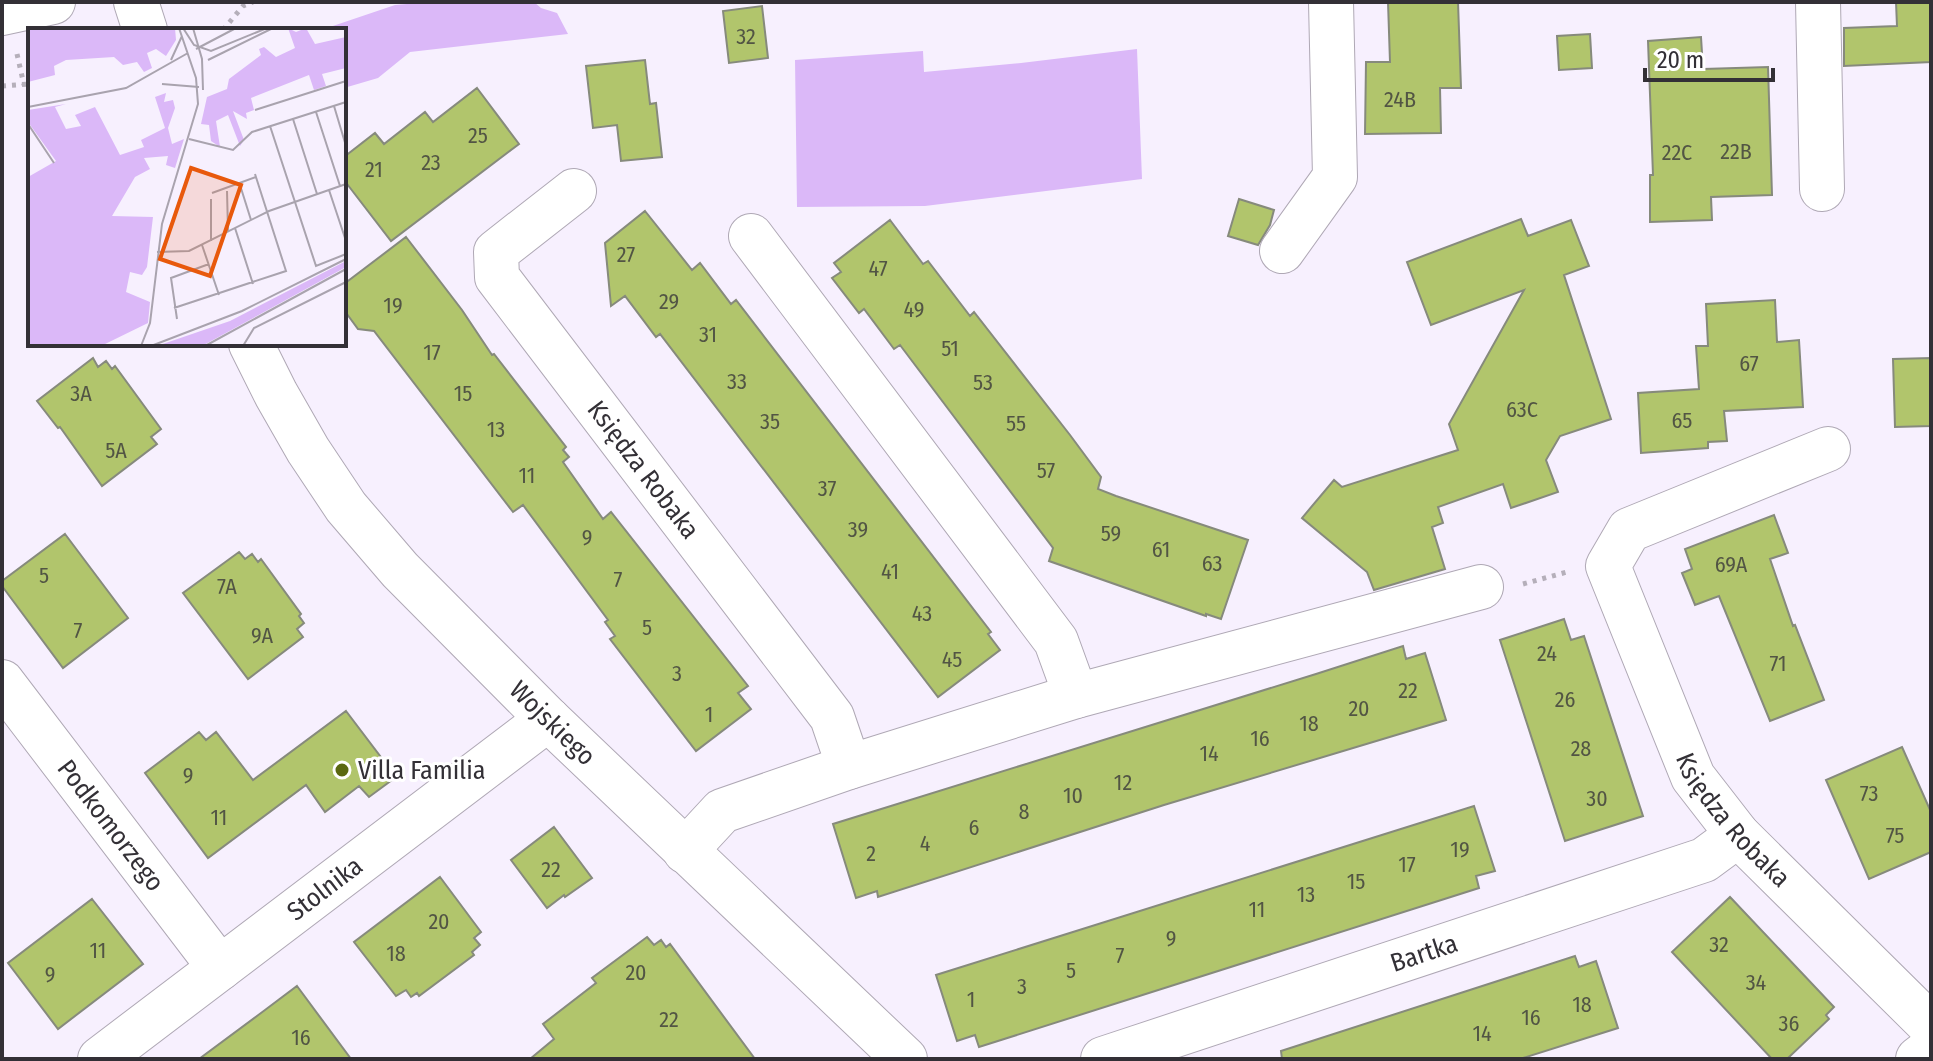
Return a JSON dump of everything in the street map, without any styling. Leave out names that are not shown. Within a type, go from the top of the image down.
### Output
[{"type":"street","points":[[2,13],[53,2]]},
{"type":"street","points":[[136,2],[144,28]]},
{"type":"street","points":[[1282,251],[1335,177],[1331,2]]},
{"type":"street","points":[[1818,2],[1822,189]]},
{"type":"street","name":"Księdza Robaka","points":[[574,191],[496,252],[497,277],[832,717],[849,767]]},
{"type":"street","points":[[751,236],[1056,641],[1076,696]]},
{"type":"street","name":"Wojskiego","points":[[252,346],[308,450],[346,507],[400,570],[548,719],[905,1059]]},
{"type":"street","points":[[1608,566],[1629,530],[1828,449]]},
{"type":"street","name":"Księdza Robaka","points":[[1608,566],[1693,777],[1738,835],[1931,1026]]},
{"type":"street","points":[[685,851],[722,811],[849,767],[1076,696],[1481,587]]},
{"type":"street","name":"Podkomorzego","points":[[2,682],[220,968]]},
{"type":"street","name":"Stolnika","points":[[100,1059],[548,719]]},
{"type":"street","name":"Bartka","points":[[1103,1059],[1704,860],[1738,835]]},
{"type":"street","points":[[1918,1059],[1931,1049]]},
{"type":"path","points":[[225,28],[243,6],[253,2]]},
{"type":"path","points":[[2,86],[28,84]]},
{"type":"path","points":[[1481,587],[1494,593],[1561,573],[1608,566]]},
{"type":"shaded area","points":[[534,2],[557,13],[568,34],[410,52],[378,78],[346,87],[346,28],[327,28],[395,5]]},
{"type":"shaded area","points":[[1137,49],[1142,179],[925,206],[797,207],[795,60],[923,51],[924,72]]},
{"type":"building","points":[[1388,2],[1458,2],[1461,88],[1440,88],[1441,133],[1365,134],[1366,62],[1390,62]]},
{"type":"building","points":[[1896,2],[1931,2],[1931,62],[1844,66],[1844,28],[1897,26]]},
{"type":"building","points":[[762,6],[768,58],[729,63],[723,11]]},
{"type":"building","points":[[1590,34],[1592,68],[1559,70],[1557,36]]},
{"type":"building","points":[[1701,37],[1703,69],[1768,67],[1772,195],[1711,197],[1712,220],[1650,222],[1650,175],[1653,175],[1648,41]]},
{"type":"building","points":[[645,60],[650,104],[656,103],[662,157],[621,161],[617,125],[593,128],[586,66]]},
{"type":"building","points":[[477,88],[519,144],[391,241],[346,183],[346,155],[375,133],[384,144],[425,112],[433,122]]},
{"type":"building","points":[[1239,199],[1274,210],[1270,225],[1258,245],[1228,236]]},
{"type":"building","points":[[645,211],[692,270],[700,263],[731,304],[736,300],[991,632],[988,634],[1000,650],[938,697],[660,334],[656,337],[625,296],[611,306],[605,243]]},
{"type":"building","points":[[1521,219],[1528,236],[1571,220],[1589,266],[1564,275],[1611,419],[1560,436],[1546,460],[1558,492],[1511,508],[1503,484],[1438,507],[1443,523],[1432,527],[1445,569],[1374,590],[1367,572],[1302,518],[1334,480],[1342,487],[1458,450],[1449,424],[1524,290],[1431,325],[1407,262]]},
{"type":"building","points":[[890,220],[923,264],[928,261],[970,316],[974,312],[1070,435],[1101,477],[1098,489],[1248,540],[1221,619],[1049,561],[1053,548],[900,345],[894,349],[864,309],[859,313],[832,278],[841,272],[834,263]]},
{"type":"building","points":[[406,237],[492,355],[566,447],[563,450],[569,457],[563,462],[603,519],[611,512],[748,686],[738,693],[751,709],[696,751],[610,639],[615,636],[605,622],[608,620],[523,505],[513,512],[374,331],[358,329],[346,313],[346,282]]},
{"type":"building","points":[[1775,300],[1777,342],[1799,340],[1803,407],[1724,411],[1727,441],[1708,442],[1708,448],[1641,453],[1638,393],[1699,389],[1696,346],[1708,346],[1706,304]]},
{"type":"building","points":[[93,358],[98,367],[106,361],[112,369],[115,366],[161,429],[151,437],[157,444],[102,486],[60,427],[37,401]]},
{"type":"building","points":[[1931,358],[1931,426],[1895,427],[1893,359]]},
{"type":"building","points":[[1774,515],[1788,553],[1770,559],[1793,626],[1824,700],[1770,721],[1719,596],[1695,605],[1682,573],[1692,569],[1685,549]]},
{"type":"building","points":[[65,534],[128,618],[63,668],[2,586],[2,581]]},
{"type":"building","points":[[239,552],[245,559],[252,554],[258,562],[261,559],[301,614],[299,616],[304,623],[297,629],[303,637],[248,679],[183,593]]},
{"type":"building","points":[[1564,619],[1571,640],[1584,636],[1643,816],[1565,841],[1500,640]]},
{"type":"building","points":[[1403,646],[1406,659],[1425,653],[1446,720],[1164,805],[878,897],[877,891],[856,898],[833,824]]},
{"type":"building","points":[[346,711],[396,777],[369,797],[359,786],[325,812],[306,785],[208,858],[145,773],[199,732],[206,740],[216,732],[253,780]]},
{"type":"building","points":[[1902,747],[1931,812],[1931,852],[1869,879],[1826,780]]},
{"type":"building","points":[[1474,806],[1495,871],[1476,876],[1479,888],[979,1047],[975,1035],[957,1041],[936,975]]},
{"type":"building","points":[[554,827],[592,878],[547,908],[511,860]]},
{"type":"building","points":[[440,877],[481,932],[474,938],[480,945],[472,952],[474,955],[419,996],[417,993],[411,997],[406,990],[396,996],[354,942]]},
{"type":"building","points":[[1730,897],[1834,1007],[1826,1015],[1829,1019],[1787,1059],[1772,1059],[1672,952]]},
{"type":"building","points":[[92,899],[143,964],[58,1029],[8,963]]},
{"type":"building","points":[[647,937],[654,945],[661,940],[666,947],[670,944],[755,1059],[530,1059],[554,1039],[543,1024],[596,983],[592,978]]},
{"type":"building","points":[[1575,956],[1579,967],[1596,961],[1618,1028],[1520,1059],[1282,1059],[1281,1051]]},
{"type":"building","points":[[297,986],[351,1059],[199,1059],[265,1010]]},
{"type":"place","name":"Villa Familia","points":[[342,770]]}]
